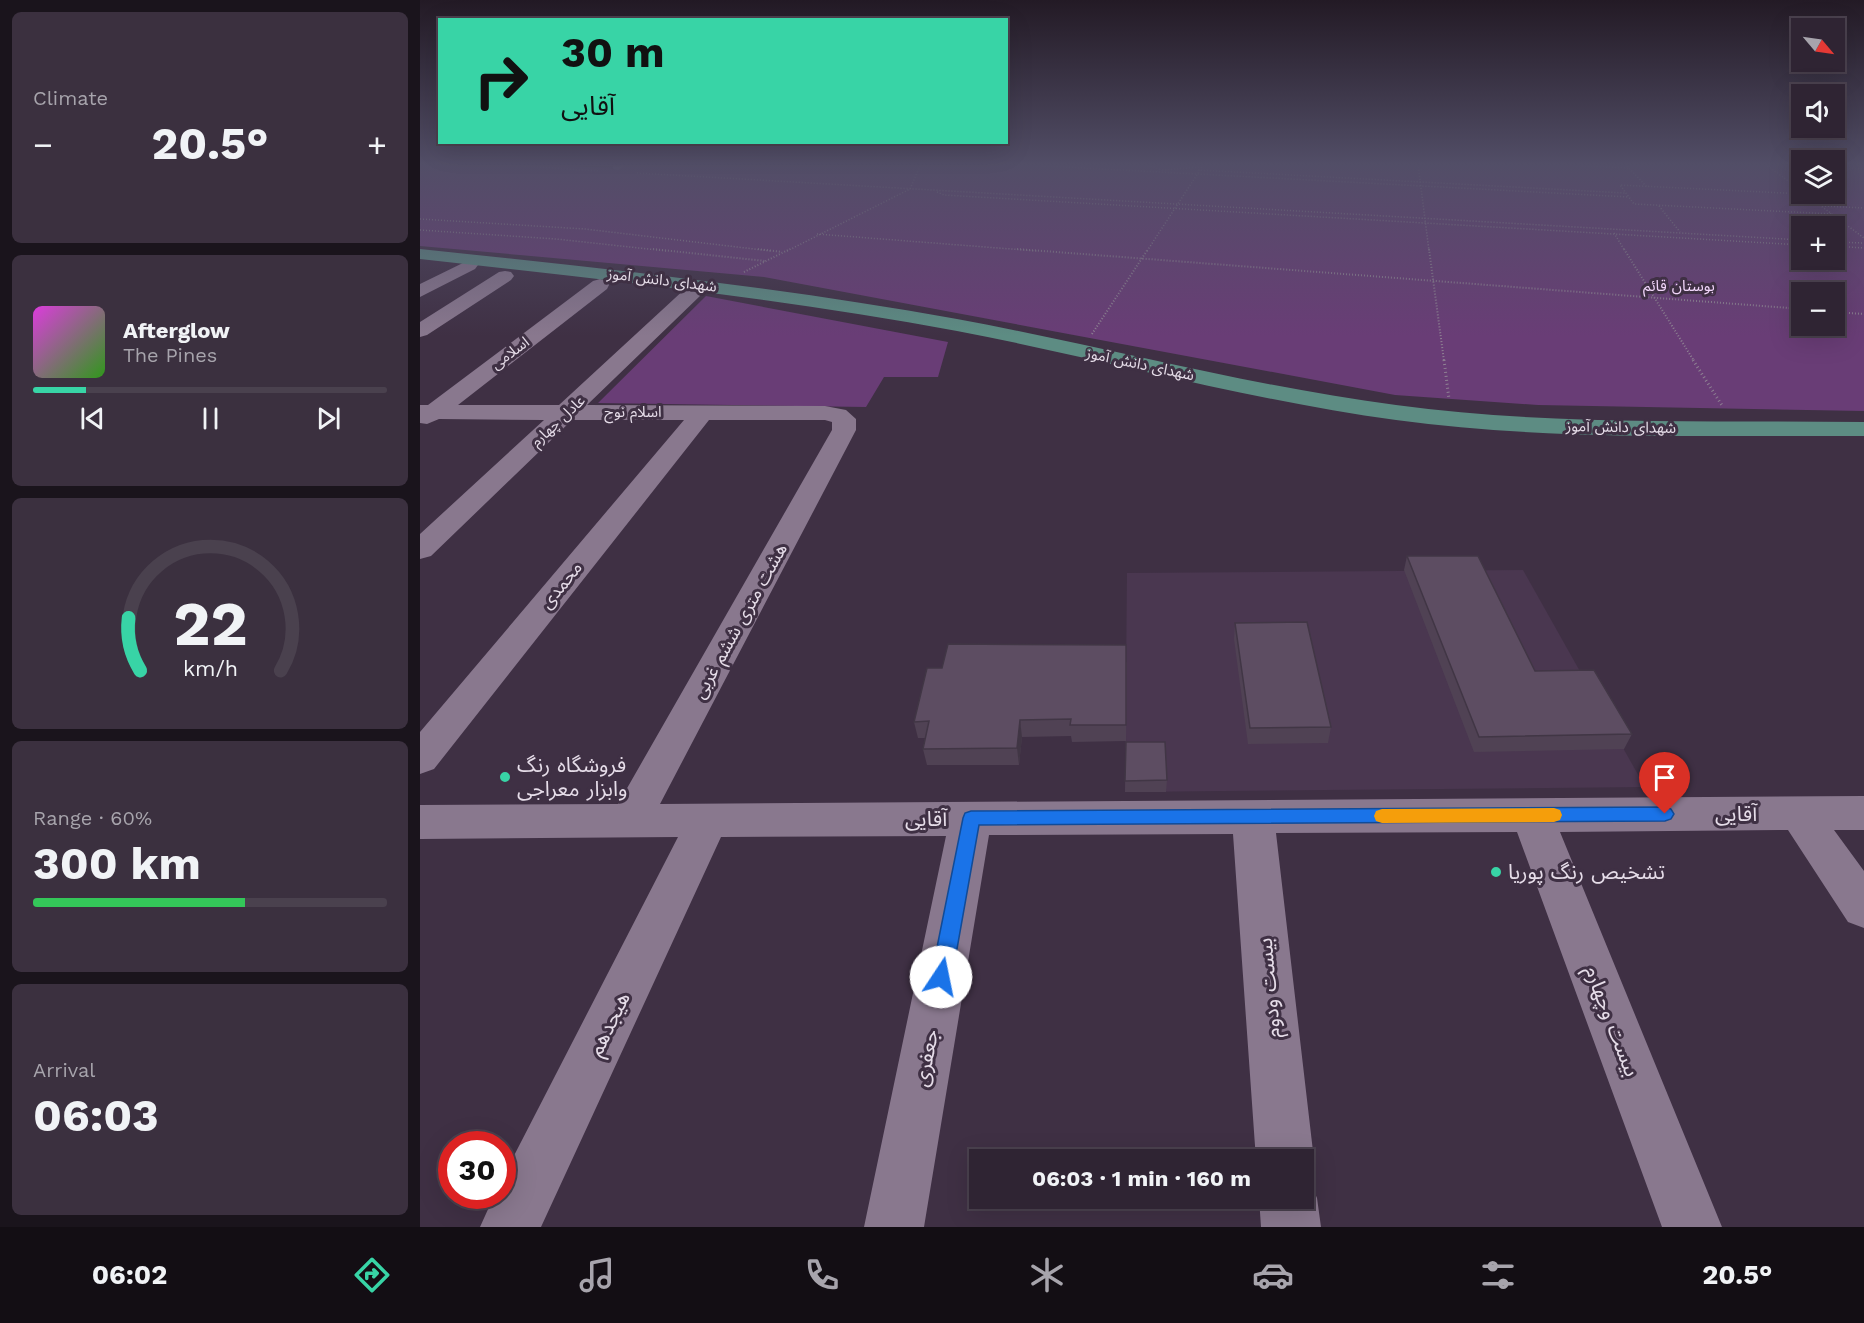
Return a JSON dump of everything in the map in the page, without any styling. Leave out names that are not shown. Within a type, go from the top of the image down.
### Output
[{"type":"main road","points":[[420,249],[632,270],[827,296],[1328,393],[1455,412],[1530,416],[1864,420]]},
{"type":"main road","name":"شهدای دانش آموز","points":[[420,254],[705,285],[807,299],[961,326],[1319,400],[1398,413],[1521,425],[1864,429]]},
{"type":"street","points":[[420,291],[469,265]]},
{"type":"street","points":[[420,331],[505,276]]},
{"type":"street","name":"اسلامی","points":[[424,415],[600,285]]},
{"type":"street","name":"عادل چهارم","points":[[420,550],[694,291]]},
{"type":"street","name":"اسلام نوح","points":[[424,415],[568,412],[825,413],[844,419]]},
{"type":"street","name":"محمدی","points":[[420,759],[703,412]]},
{"type":"street","name":"هشت متری ششم غربی","points":[[630,821],[844,430],[844,419]]},
{"type":"street","points":[[1798,813],[1864,908]]},
{"type":"street","name":"آقایی","points":[[426,830],[708,820],[1864,813]]},
{"type":"street","name":"بیست وچهارم","points":[[1532,815],[1692,1227]]},
{"type":"street","name":"بیست ودوم","points":[[1253,817],[1284,1149]]},
{"type":"street","name":"جعفری","points":[[894,1227],[971,818]]},
{"type":"street","name":"هیجدهم","points":[[510,1227],[708,820]]},
{"type":"street","points":[[1289,1209],[1291,1227]]},
{"type":"path","points":[[457,221],[585,229],[782,252]]},
{"type":"path","points":[[736,276],[843,221]]},
{"type":"path","points":[[1090,337],[1166,221]]},
{"type":"path","points":[[1396,221],[1791,243]]},
{"type":"path","points":[[1480,221],[1791,239]]},
{"type":"path","points":[[1671,221],[1681,233]]},
{"type":"path","points":[[1842,221],[1864,238]]},
{"type":"path","points":[[1425,223],[1449,400]]},
{"type":"path","points":[[1611,229],[1724,408]]},
{"type":"path","points":[[420,230],[556,238],[765,261]]},
{"type":"path","points":[[817,234],[1791,308]]},
{"type":"path","points":[[1845,242],[1864,243]]},
{"type":"path","points":[[1845,247],[1864,248]]},
{"type":"path","points":[[1845,313],[1864,314]]},
{"type":"shaded area","points":[[1523,570],[1645,787],[1125,792],[1127,573]]},
{"type":"green space","name":"بوستان قائم","points":[[420,221],[1791,221],[1791,270],[1845,270],[1845,221],[1864,221],[1864,411],[1538,405],[1395,395],[764,277],[420,246]]},
{"type":"green space","points":[[706,296],[948,342],[938,377],[884,377],[866,407],[598,403]]},
{"type":"building","points":[[1407,556],[1478,556],[1535,671],[1594,670],[1632,734],[1479,737]]},
{"type":"building","points":[[1307,622],[1331,727],[1250,728],[1235,623]]},
{"type":"building","points":[[948,644],[1126,645],[1126,725],[1070,725],[1071,719],[1020,720],[1017,748],[923,749],[929,721],[914,722],[927,668],[942,668]]},
{"type":"building","points":[[1126,742],[1165,742],[1167,780],[1125,781]]},
{"type":"slow traffic","points":[[1382,816],[1554,815]]},
{"type":"place","name":"فروشگاه رنگ وابزار معراجی","points":[[505,777]]},
{"type":"place","name":"تشخیص رنگ پوریا","points":[[1496,872]]},
{"type":"route","points":[[941,977],[971,818],[1665,814]]}]
